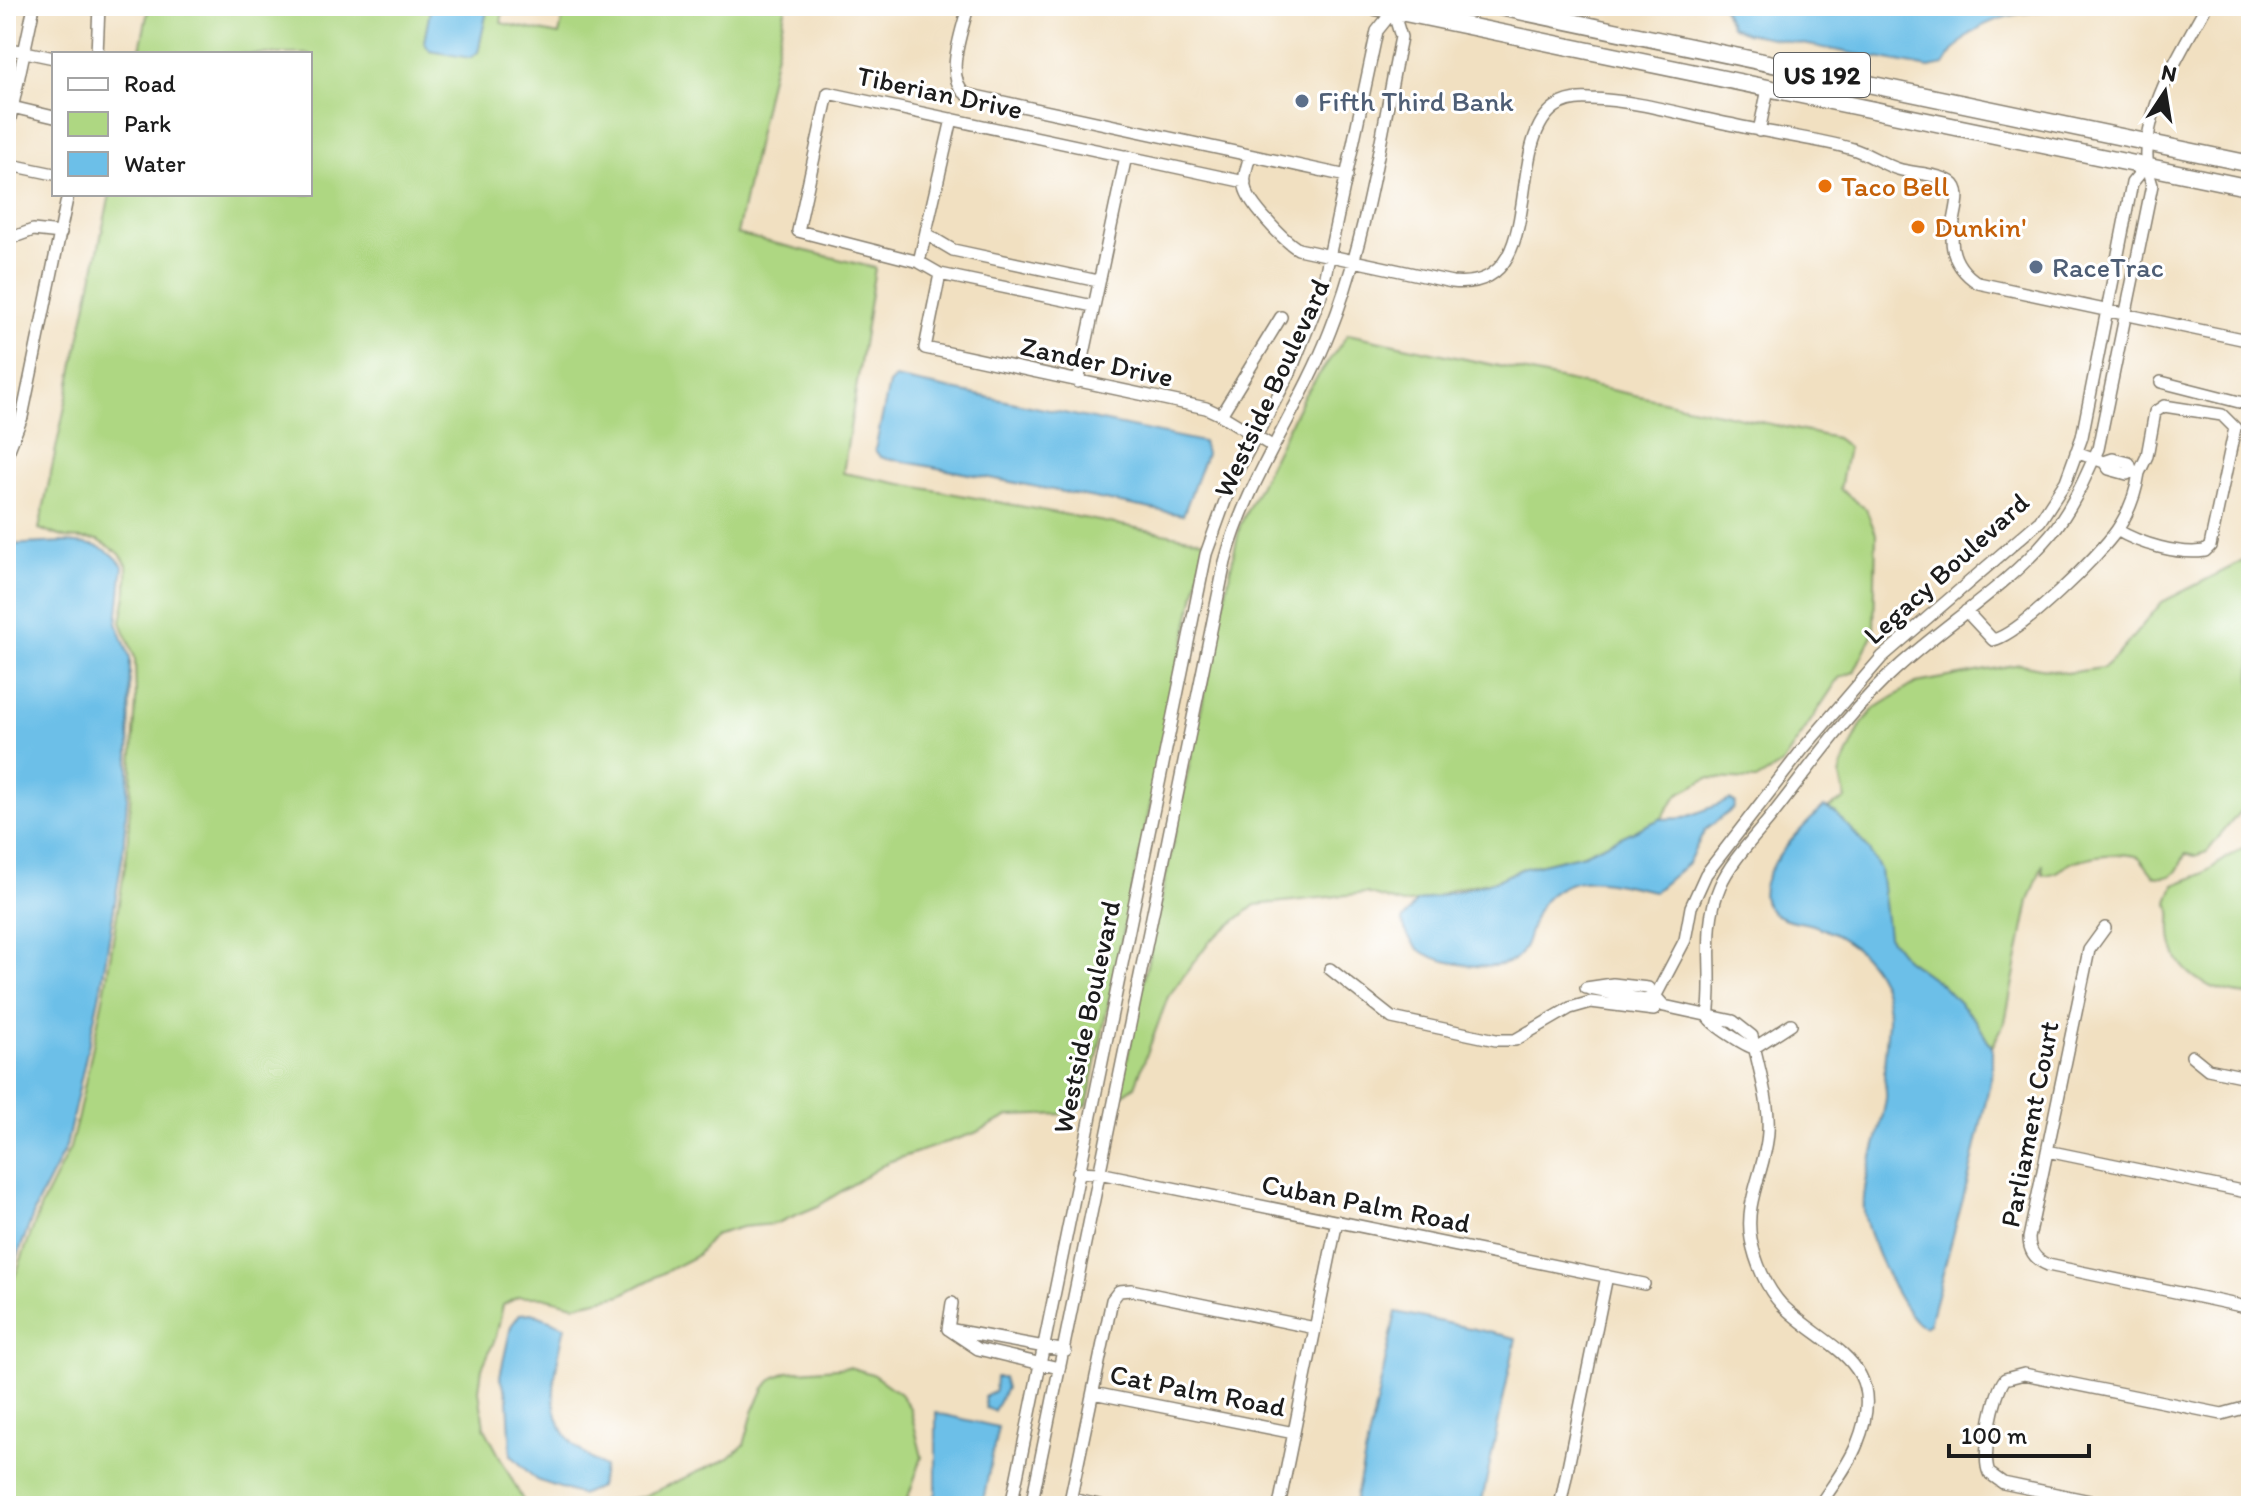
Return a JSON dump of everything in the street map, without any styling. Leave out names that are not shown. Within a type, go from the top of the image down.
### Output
[{"type":"highway","name":"US 192","points":[[1371,6],[2251,188]]},
{"type":"highway","name":"US 192","points":[[1495,6],[2251,164]]},
{"type":"highway","points":[[1768,89],[1808,72]]},
{"type":"street","points":[[6,137],[34,6]]},
{"type":"street","points":[[97,52],[99,6]]},
{"type":"street","points":[[968,6],[955,72],[956,85],[966,94],[1347,176]]},
{"type":"street","points":[[2145,167],[2148,143],[2166,85],[2206,6]]},
{"type":"street","name":"Westside Boulevard","points":[[1011,1506],[1206,554],[1233,479],[1290,373],[1308,332],[1330,256],[1377,31],[1393,11]]},
{"type":"street","name":"Westside Boulevard","points":[[1031,1506],[1059,1368],[1066,1351],[1099,1173],[1225,562],[1235,523],[1329,334],[1355,261],[1401,37],[1393,11]]},
{"type":"street","points":[[6,48],[52,58]]},
{"type":"street","points":[[1759,131],[1768,89]]},
{"type":"street","name":"Tiberian Drive","points":[[1093,306],[940,274],[919,262],[798,231],[828,93],[1245,182]]},
{"type":"street","points":[[1250,156],[1245,182],[1250,199],[1287,242],[1298,249],[1462,283],[1492,274],[1506,260],[1514,241],[1540,125],[1553,109],[1568,101],[1605,100],[1853,149],[1896,169],[1948,181],[1956,188],[1959,198],[1951,247],[1964,273],[1986,286],[2251,341]]},
{"type":"street","points":[[12,107],[52,117]]},
{"type":"street","points":[[919,262],[952,119]]},
{"type":"street","points":[[1078,382],[1126,156]]},
{"type":"street","points":[[6,164],[52,174]]},
{"type":"street","name":"Legacy Boulevard","points":[[1655,997],[1679,954],[1691,907],[1706,874],[1754,812],[1882,657],[2040,521],[2066,481],[2076,452],[2132,183],[2145,167],[2152,185],[2099,460],[2052,532],[2016,570],[1893,671],[1812,764],[1721,883],[1710,913],[1707,945],[1712,991],[1708,1017]]},
{"type":"street","points":[[6,457],[22,417],[68,196]]},
{"type":"street","points":[[6,240],[33,230],[61,233]]},
{"type":"street","points":[[926,234],[953,250],[1098,281]]},
{"type":"street","name":"Zander Drive","points":[[940,274],[925,348],[1206,408],[1272,446]]},
{"type":"street","points":[[1221,415],[1281,317]]},
{"type":"street","points":[[2161,382],[2251,405]]},
{"type":"street","points":[[1966,611],[1993,640],[2009,634],[2080,572],[2117,530],[2137,490],[2136,472],[2147,456],[2155,412],[2164,406],[2222,415],[2235,428],[2210,546],[2205,551],[2180,550],[2130,538],[2117,530]]},
{"type":"street","points":[[2076,452],[2099,460],[2109,469],[2127,474],[2136,472]]},
{"type":"street","name":"Parliament Court","points":[[2105,928],[2089,950],[2029,1238],[2030,1249],[2037,1259],[2048,1265],[2251,1308]]},
{"type":"street","points":[[1330,969],[1398,1020],[1496,1040],[1515,1040],[1570,1008],[1591,1002],[1654,1010],[1655,997]]},
{"type":"street","points":[[1591,1002],[1586,988],[1630,985],[1648,988],[1664,1006],[1708,1017],[1718,1016],[1743,1026],[1752,1036],[1769,1132],[1751,1196],[1751,1240],[1760,1266],[1782,1304],[1840,1347],[1863,1380],[1863,1426],[1857,1446],[1819,1506]]},
{"type":"street","points":[[1754,1048],[1791,1024]]},
{"type":"street","points":[[2192,1056],[2208,1069],[2251,1078]]},
{"type":"street","points":[[2047,1151],[2251,1193]]},
{"type":"street","name":"Cuban Palm Road","points":[[1078,1172],[1099,1173],[1644,1284]]},
{"type":"street","points":[[1279,1506],[1337,1221]]},
{"type":"street","points":[[1560,1506],[1607,1276]]},
{"type":"street","points":[[1104,1506],[1070,1502],[1112,1300],[1123,1289],[1315,1328]]},
{"type":"street","points":[[948,1329],[952,1303]]},
{"type":"street","points":[[948,1329],[1066,1351]]},
{"type":"street","points":[[948,1329],[972,1346],[1059,1368]]},
{"type":"street","points":[[997,1354],[1000,1337]]},
{"type":"street","points":[[2114,1506],[2087,1503],[2003,1483],[1989,1473],[1985,1457],[1998,1393],[2009,1376],[2024,1374],[2215,1413],[2235,1412],[2251,1406]]},
{"type":"street","name":"Cat Palm Road","points":[[1093,1393],[1294,1433]]},
{"type":"green space","points":[[149,6],[431,6],[424,42],[478,52],[488,6],[504,6],[501,23],[559,35],[565,6],[786,6],[737,234],[875,268],[843,473],[1206,541],[1087,1105],[1066,1114],[1009,1116],[975,1133],[888,1162],[818,1206],[775,1224],[742,1227],[714,1235],[696,1256],[621,1295],[574,1305],[543,1297],[518,1297],[503,1305],[496,1337],[482,1368],[479,1390],[484,1427],[526,1506],[6,1506],[6,1300],[42,1204],[70,1148],[105,989],[127,853],[136,701],[135,658],[121,622],[127,589],[127,565],[120,554],[98,540],[66,538],[39,529],[110,196],[312,196],[312,52],[139,52]]},
{"type":"green space","points":[[1348,334],[1836,438],[1848,447],[1840,489],[1866,509],[1876,534],[1874,631],[1854,672],[1839,678],[1782,764],[1756,780],[1708,778],[1678,794],[1661,819],[1584,854],[1521,869],[1498,880],[1453,889],[1429,900],[1403,904],[1366,893],[1255,905],[1209,942],[1168,997],[1135,1086],[1119,1097],[1240,525],[1303,397]]},
{"type":"green space","points":[[2251,557],[2251,798],[2207,852],[2195,856],[2185,854],[2178,870],[2171,876],[2154,876],[2139,857],[2123,854],[2080,860],[2048,875],[2043,875],[2043,864],[2029,901],[2005,1022],[1992,1047],[1976,1021],[1942,985],[1906,959],[1888,936],[1866,846],[1827,809],[1846,799],[1840,777],[1842,767],[1861,725],[1874,709],[1916,683],[2020,664],[2066,673],[2102,668],[2116,657],[2162,602]]},
{"type":"green space","points":[[2251,845],[2251,995],[2209,986],[2186,970],[2173,947],[2168,902],[2174,885],[2202,874]]},
{"type":"green space","points":[[849,1367],[872,1374],[900,1394],[910,1408],[922,1457],[905,1506],[594,1506],[642,1497],[729,1458],[744,1445],[753,1412],[764,1388],[774,1378],[787,1372]]},
{"type":"water","points":[[431,6],[488,6],[478,52],[470,58],[430,51],[424,42]]},
{"type":"water","points":[[1722,6],[2082,6],[2022,13],[1987,24],[1971,33],[1944,65],[1929,68],[1746,33],[1731,26]]},
{"type":"water","points":[[895,378],[1203,442],[1206,454],[1183,515],[880,457],[875,450],[889,384]]},
{"type":"water","points":[[64,542],[104,549],[123,566],[117,623],[130,658],[129,772],[123,853],[101,988],[66,1147],[38,1202],[6,1287],[6,545]]},
{"type":"water","points":[[1730,800],[1735,803],[1733,809],[1705,830],[1688,863],[1655,891],[1586,881],[1564,886],[1546,898],[1536,913],[1519,955],[1506,964],[1484,966],[1440,960],[1419,949],[1405,930],[1402,921],[1416,902],[1498,880],[1521,869],[1584,854],[1660,819],[1684,818]]},
{"type":"water","points":[[1824,807],[1836,813],[1866,846],[1880,869],[1888,936],[1906,959],[1942,985],[1976,1021],[1992,1047],[1992,1073],[1969,1177],[1929,1324],[1924,1327],[1906,1309],[1896,1293],[1871,1237],[1864,1211],[1866,1185],[1886,1098],[1884,1067],[1888,1020],[1883,987],[1877,973],[1858,950],[1816,926],[1781,917],[1767,907],[1763,894],[1776,861],[1801,829]]},
{"type":"water","points":[[1396,1312],[1516,1338],[1481,1506],[1354,1506]]},
{"type":"water","points":[[532,1313],[565,1326],[554,1389],[559,1423],[583,1453],[604,1467],[599,1487],[581,1495],[536,1480],[511,1455],[508,1398],[500,1376],[511,1326],[520,1314]]},
{"type":"water","points":[[996,1377],[1003,1377],[1006,1388],[994,1411],[986,1408],[984,1397],[995,1391]]},
{"type":"water","points":[[936,1413],[998,1427],[982,1506],[927,1506],[936,1493]]},
{"type":"place","name":"Fifth Third Bank","points":[[1302,101]]},
{"type":"place","name":"Taco Bell","points":[[1825,186]]},
{"type":"place","name":"Dunkin'","points":[[1918,227]]},
{"type":"place","name":"RaceTrac","points":[[2036,267]]}]
